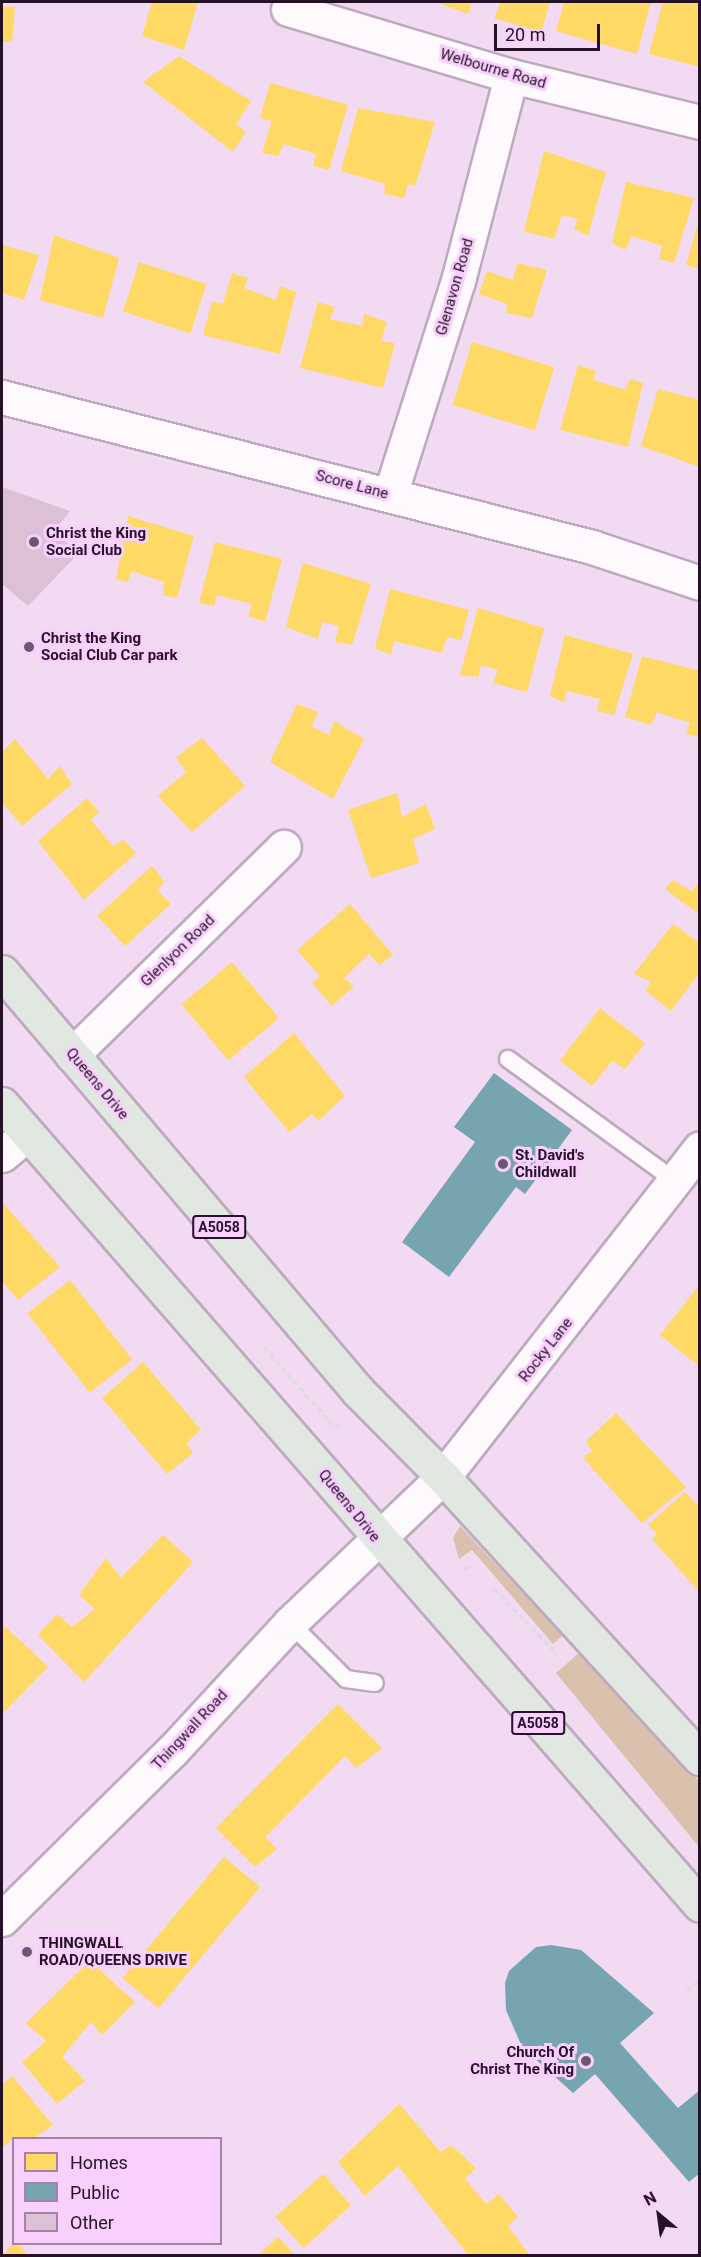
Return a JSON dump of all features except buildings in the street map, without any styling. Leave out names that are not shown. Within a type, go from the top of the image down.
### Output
[{"type":"highway","name":"Queens Drive","points":[[2,972],[358,1391],[443,1477],[699,1758]]},
{"type":"highway","name":"Queens Drive","points":[[2,1104],[251,1386],[377,1540],[699,1905]]},
{"type":"street","name":"Welbourne Road","points":[[288,9],[511,76],[699,122]]},
{"type":"street","name":"Glenavon Road","points":[[390,495],[458,281],[511,76]]},
{"type":"street","name":"Score Lane","points":[[2,397],[592,547],[699,583]]},
{"type":"street","name":"Glenlyon Road","points":[[72,1055],[284,847]]},
{"type":"street","points":[[2,1155],[27,1134]]},
{"type":"street","name":"Rocky Lane","points":[[377,1540],[443,1477],[699,1148]]},
{"type":"street","name":"Thingwall Road","points":[[2,1919],[172,1751],[290,1623],[377,1540]]},
{"type":"lane","points":[[508,1059],[675,1181]]},
{"type":"lane","points":[[290,1623],[346,1679],[375,1683]]},
{"type":"path","points":[[256,1351],[263,1346],[335,1428],[341,1424]]},
{"type":"path","points":[[687,1991],[699,1981]]},
{"type":"shaded area","points":[[460,1526],[563,1635],[553,1644],[472,1550],[459,1559],[453,1538]]},
{"type":"shaded area","points":[[580,1652],[699,1781],[699,1847],[556,1673]]},
{"type":"place","name":"Christ the King Social Club","points":[[34,542]]},
{"type":"place","name":"Christ the King Social Club Car park","points":[[29,647]]},
{"type":"place","name":"St. David's Childwall","points":[[503,1164]]},
{"type":"place","name":"THINGWALL ROAD/QUEENS DRIVE","points":[[27,1952]]},
{"type":"place","name":"Church Of Christ The King","points":[[586,2061]]}]
